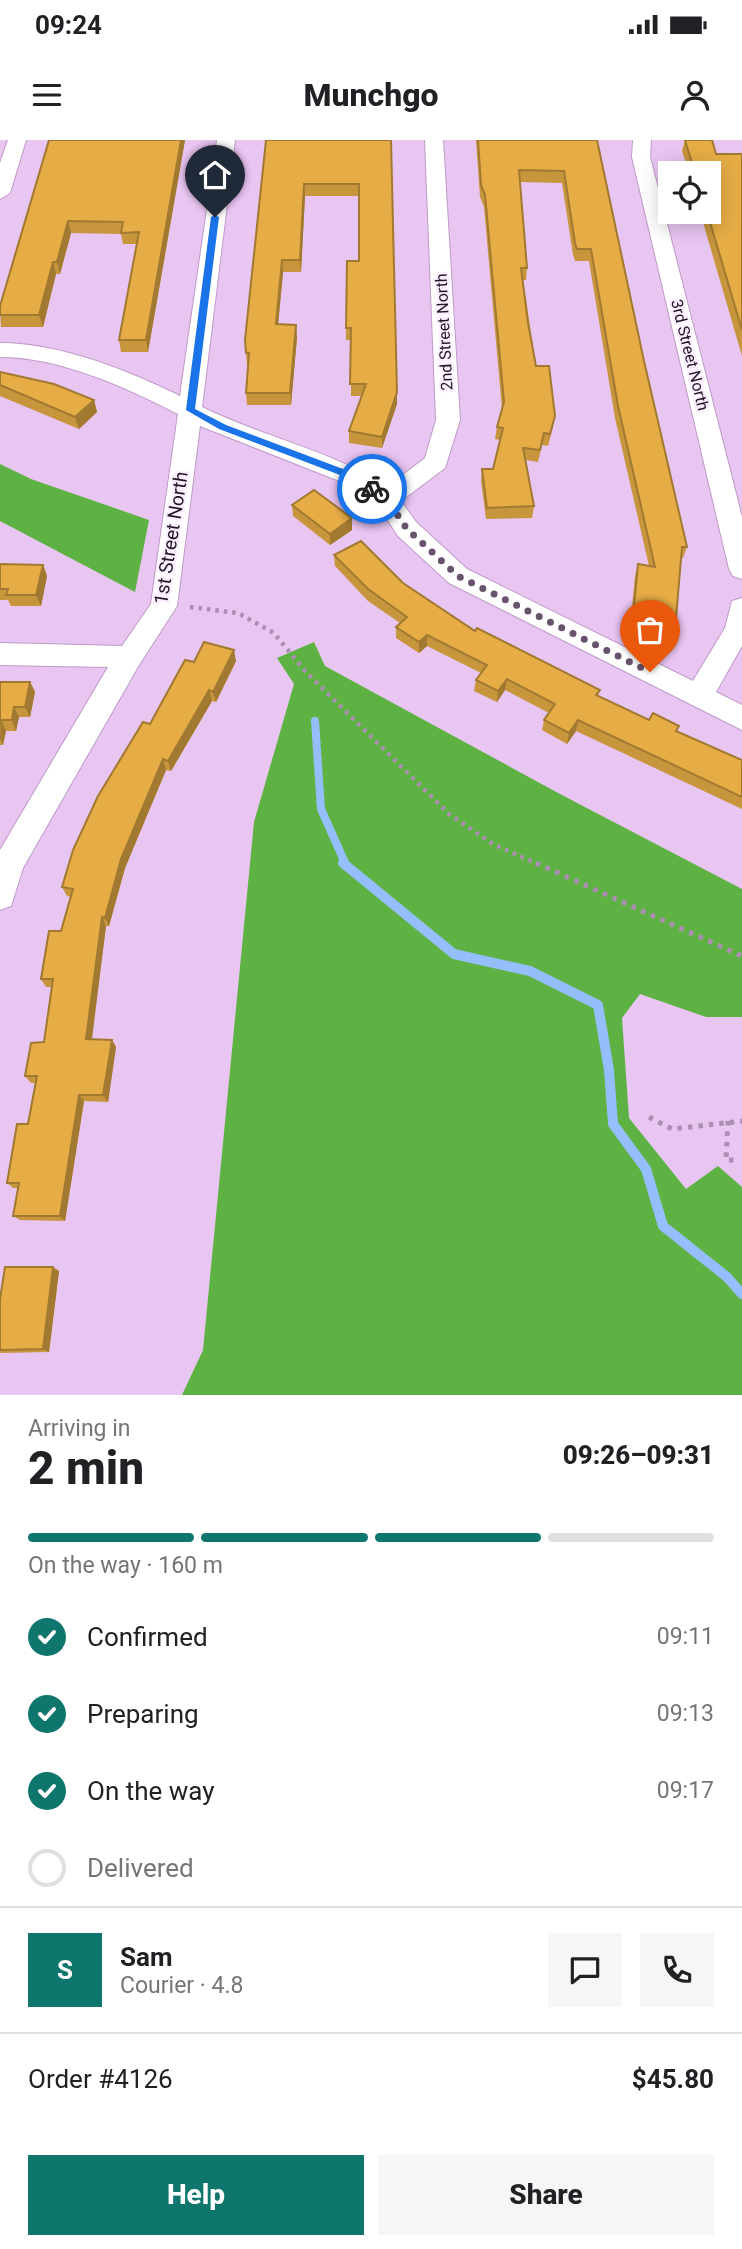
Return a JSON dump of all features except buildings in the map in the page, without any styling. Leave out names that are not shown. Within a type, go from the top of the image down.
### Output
[{"type":"street","points":[[0,193],[17,140]]},
{"type":"street","name":"1st Street North","points":[[0,896],[8,865],[129,657],[164,606],[226,140]]},
{"type":"street","name":"2nd Street North","points":[[387,499],[436,462],[448,420],[434,140]]},
{"type":"street","name":"3rd Street North","points":[[642,140],[641,157],[742,569]]},
{"type":"street","points":[[0,350],[22,351],[80,365],[191,410],[222,427],[356,478],[387,499],[407,529],[458,576],[742,718]]},
{"type":"street","points":[[699,696],[738,629],[742,608]]},
{"type":"street","points":[[0,654],[129,657]]},
{"type":"path","points":[[164,606],[206,607],[238,613],[274,633],[305,671],[449,814],[493,844],[742,956]]},
{"type":"path","points":[[649,1117],[672,1129],[742,1121]]},
{"type":"path","points":[[728,1121],[726,1160],[735,1160]]},
{"type":"green space","points":[[0,464],[31,479],[149,520],[135,592],[0,521]]},
{"type":"green space","points":[[314,642],[325,666],[742,889],[742,1017],[706,1017],[640,994],[622,1018],[629,1118],[686,1189],[718,1166],[742,1187],[742,1395],[182,1395],[203,1350],[254,822],[294,684],[277,658]]},
{"type":"waterway","points":[[315,721],[321,809],[346,865]]},
{"type":"waterway","points":[[343,863],[454,954],[530,971],[598,1005],[609,1070],[613,1124],[646,1169],[663,1226],[727,1277],[742,1294]]},
{"type":"way so far","points":[[372,489],[387,499],[407,529],[458,576],[650,672]]},
{"type":"route","points":[[215,217],[192,384],[191,410],[222,427],[356,478],[372,489]]}]
